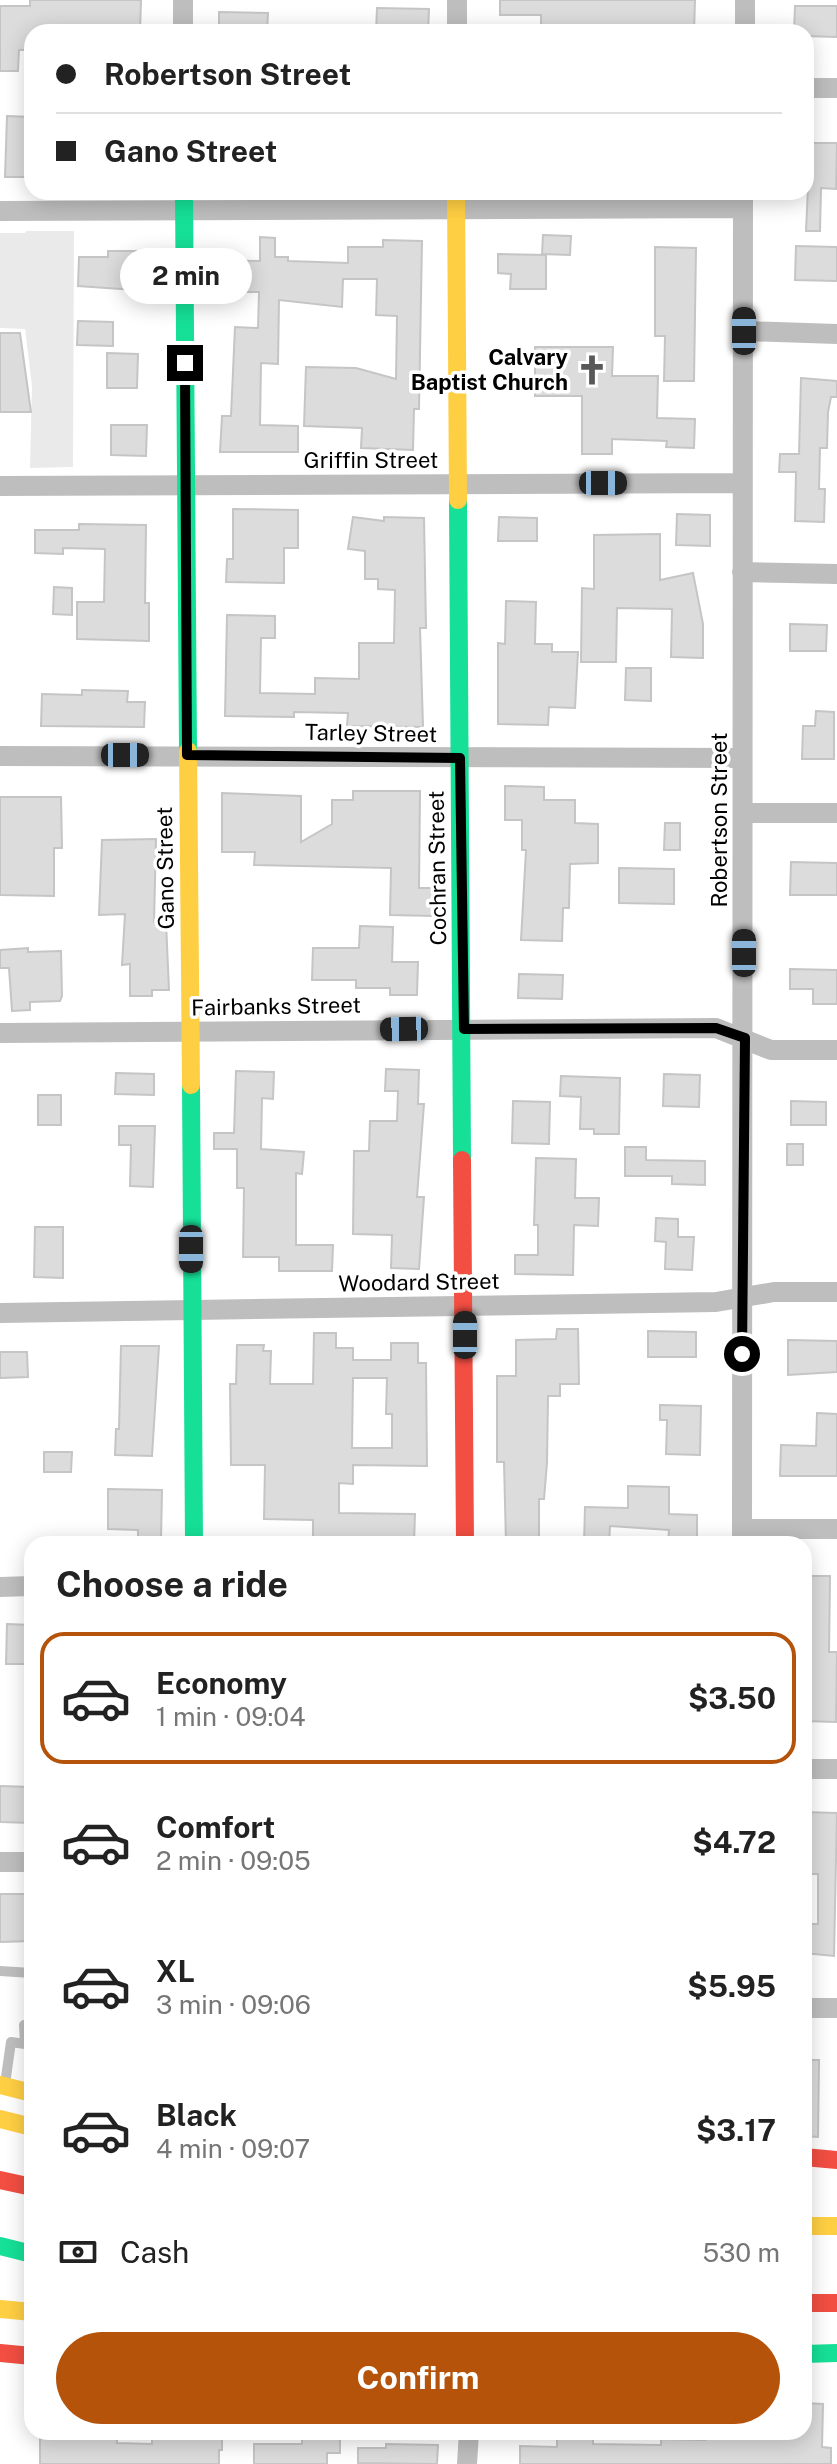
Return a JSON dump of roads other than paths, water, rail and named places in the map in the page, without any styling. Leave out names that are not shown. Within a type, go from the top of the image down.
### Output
[{"type":"main road","name":"Cochran Street","points":[[456,201],[464,1029],[465,1536]]},
{"type":"main road","name":"Gano Street","points":[[184,202],[194,1536]]},
{"type":"main road","points":[[2,2086],[24,2091]]},
{"type":"main road","points":[[0,2119],[24,2125]]},
{"type":"main road","points":[[812,2157],[837,2158]]},
{"type":"main road","points":[[0,2180],[24,2185]]},
{"type":"main road","points":[[812,2226],[837,2226]]},
{"type":"main road","points":[[0,2246],[24,2252]]},
{"type":"main road","points":[[812,2303],[837,2303]]},
{"type":"main road","points":[[0,2309],[24,2311]]},
{"type":"main road","points":[[0,2353],[24,2355]]},
{"type":"main road","points":[[812,2354],[837,2353]]},
{"type":"main road","points":[[812,2361],[837,2361]]},
{"type":"street","points":[[183,0],[183,24]]},
{"type":"street","points":[[457,0],[457,24]]},
{"type":"street","points":[[745,0],[745,24]]},
{"type":"street","points":[[814,88],[837,88]]},
{"type":"street","points":[[0,211],[184,202],[743,200]]},
{"type":"street","name":"Robertson Street","points":[[742,1536],[745,1038],[743,200]]},
{"type":"street","points":[[744,331],[837,334]]},
{"type":"street","name":"Griffin Street","points":[[0,486],[742,483]]},
{"type":"street","points":[[742,572],[837,574]]},
{"type":"street","name":"Tarley Street","points":[[0,756],[742,758]]},
{"type":"street","points":[[743,813],[837,813]]},
{"type":"street","name":"Fairbanks Street","points":[[0,1033],[716,1028],[771,1050],[837,1050]]},
{"type":"street","name":"Woodard Street","points":[[0,1313],[716,1302],[774,1292],[837,1292]]},
{"type":"street","points":[[742,1536],[837,1529]]},
{"type":"street","points":[[0,1587],[24,1586]]},
{"type":"street","points":[[812,1769],[837,1769]]},
{"type":"street","points":[[0,1862],[24,1862]]},
{"type":"street","points":[[812,2008],[837,2008]]},
{"type":"street","points":[[467,2464],[468,2440]]},
{"type":"lane","points":[[0,1971],[24,1973]]},
{"type":"lane","points":[[2,2086],[6,2040]]},
{"type":"place","name":"Calvary Baptist Church","points":[[592,370]]}]
